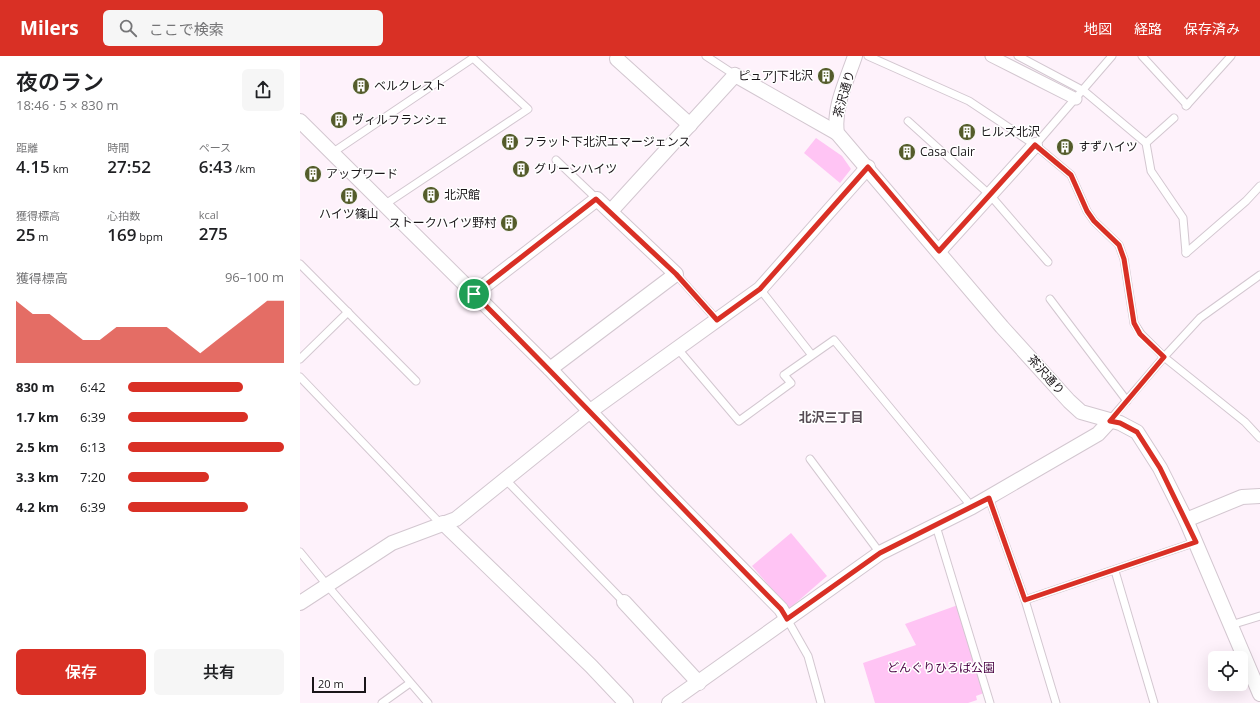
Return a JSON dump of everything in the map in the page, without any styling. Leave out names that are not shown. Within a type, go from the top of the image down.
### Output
[{"type":"street","name":"茶沢通り","points":[[855,56],[838,108],[835,121],[837,133],[868,167],[1002,327],[1069,401],[1081,412],[1120,423],[1137,432],[1160,468],[1186,520],[1260,694]]},
{"type":"street","points":[[991,56],[1080,95]]},
{"type":"street","points":[[617,60],[690,125]]},
{"type":"street","points":[[611,211],[735,75],[837,133]]},
{"type":"street","points":[[300,121],[550,369],[589,412],[781,609],[787,619]]},
{"type":"street","points":[[939,251],[1035,145]]},
{"type":"street","points":[[300,603],[392,543],[456,519],[589,412],[760,289],[868,167]]},
{"type":"street","points":[[474,294],[596,199],[611,211],[676,274],[550,369]]},
{"type":"street","points":[[669,703],[880,553],[989,498],[1098,434],[1110,421]]},
{"type":"street","points":[[1186,520],[1242,497],[1260,496]]},
{"type":"street","points":[[443,523],[591,666],[626,703]]},
{"type":"street","points":[[624,602],[699,682]]},
{"type":"lane","points":[[706,56],[735,75]]},
{"type":"lane","points":[[868,56],[969,100],[1035,145],[1071,175],[1087,211],[1094,221],[1119,245],[1124,259],[1134,323],[1140,334],[1164,357],[1245,422],[1260,438]]},
{"type":"lane","points":[[1018,56],[1080,95],[1146,142],[1150,171],[1183,218],[1186,253],[1246,201],[1260,186]]},
{"type":"lane","points":[[1035,145],[1080,95],[1112,56]]},
{"type":"lane","points":[[1142,56],[1186,106],[1231,56]]},
{"type":"lane","points":[[332,153],[473,58],[528,109],[384,205]]},
{"type":"lane","points":[[1146,142],[1174,118]]},
{"type":"lane","points":[[908,121],[990,194],[1048,262]]},
{"type":"lane","points":[[556,160],[596,199]]},
{"type":"lane","points":[[300,264],[416,381]]},
{"type":"lane","points":[[676,274],[717,320]]},
{"type":"lane","points":[[1110,421],[1164,357],[1200,318],[1260,275]]},
{"type":"lane","points":[[760,289],[811,354]]},
{"type":"lane","points":[[1050,299],[1127,401]]},
{"type":"lane","points":[[300,359],[348,312]]},
{"type":"lane","points":[[677,348],[739,421],[791,383],[784,375],[811,354],[834,340],[972,507]]},
{"type":"lane","points":[[300,377],[437,520],[443,523]]},
{"type":"lane","points":[[810,459],[880,553]]},
{"type":"lane","points":[[506,480],[624,602]]},
{"type":"lane","points":[[989,498],[1025,600],[1056,703]]},
{"type":"lane","points":[[936,526],[990,703]]},
{"type":"lane","points":[[1025,600],[1115,571],[1196,542]]},
{"type":"lane","points":[[300,552],[428,703]]},
{"type":"lane","points":[[1115,571],[1154,703]]},
{"type":"lane","points":[[1231,626],[1260,616]]},
{"type":"lane","points":[[787,619],[808,656],[821,703]]},
{"type":"lane","points":[[382,703],[410,682]]},
{"type":"green space","points":[[816,138],[842,156],[851,169],[840,183],[804,153]]},
{"type":"green space","points":[[791,533],[827,576],[789,609],[752,566]]},
{"type":"green space","name":"どんぐりひろば公園","points":[[958,605],[984,693],[976,696],[977,700],[968,703],[875,703],[863,663],[916,645],[905,624]]},
{"type":"place","name":"ピュアJ下北沢","points":[[826,76]]},
{"type":"place","name":"ベルクレスト","points":[[361,86]]},
{"type":"place","name":"ヴィルフランシェ","points":[[339,120]]},
{"type":"place","name":"ヒルズ北沢","points":[[967,132]]},
{"type":"place","name":"フラット下北沢エマージェンス","points":[[510,142]]},
{"type":"place","name":"すずハイツ","points":[[1065,147]]},
{"type":"place","name":"Casa Clair","points":[[907,152]]},
{"type":"place","name":"グリーンハイツ","points":[[521,169]]},
{"type":"place","name":"アップワード","points":[[313,174]]},
{"type":"place","name":"北沢館","points":[[431,195]]},
{"type":"place","name":"ハイツ篠山","points":[[349,196]]},
{"type":"place","name":"ストークハイツ野村","points":[[509,223]]},
{"type":"district","name":"北沢三丁目","points":[[831,417]]},
{"type":"route","points":[[1035,145],[1071,175],[1087,211],[1094,221],[1119,245],[1124,259],[1134,323],[1140,334],[1164,357],[1110,421],[1120,423],[1137,432],[1160,468],[1196,542],[1115,571],[1025,600],[989,498],[880,553],[787,619],[781,609],[662,488],[550,369],[474,294],[596,199],[611,211],[676,274],[717,320],[760,289],[868,167],[939,251],[1035,145]]}]
